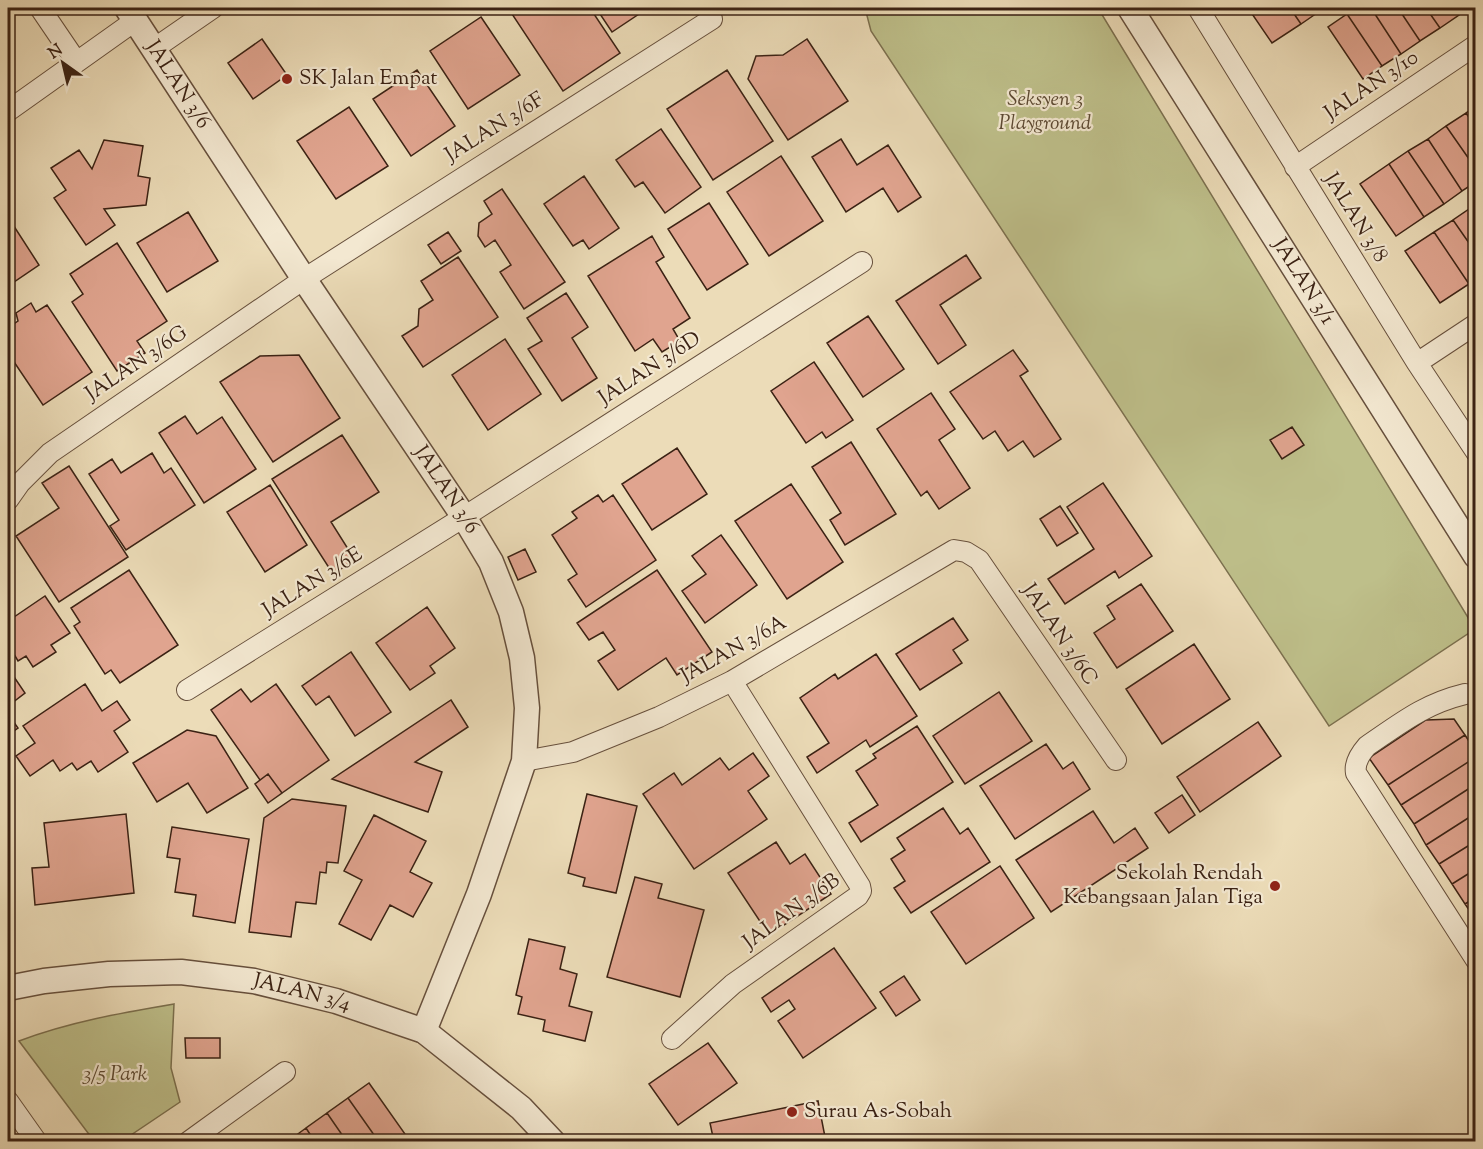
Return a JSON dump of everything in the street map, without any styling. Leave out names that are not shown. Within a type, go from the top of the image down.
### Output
[{"type":"street","points":[[40,8],[76,61]]},
{"type":"street","points":[[155,48],[213,8]]},
{"type":"street","name":"JALAN 3/1","points":[[1130,8],[1476,556]]},
{"type":"street","name":"JALAN 3/8","points":[[1198,8],[1417,363],[1476,452]]},
{"type":"street","points":[[8,111],[76,61],[132,14]]},
{"type":"street","name":"JALAN 3/6","points":[[132,14],[304,279],[464,517],[490,562],[511,612],[522,658],[527,708],[524,762],[478,894],[424,1031]]},
{"type":"street","name":"JALAN 3/6F","points":[[304,279],[712,19]]},
{"type":"street","name":"JALAN 3/10","points":[[1295,166],[1476,45]]},
{"type":"street","name":"JALAN 3/6D","points":[[464,517],[862,262]]},
{"type":"street","name":"JALAN 3/6G","points":[[8,500],[20,483],[50,453],[304,279]]},
{"type":"street","points":[[1417,363],[1476,324]]},
{"type":"street","name":"JALAN 3/6E","points":[[188,690],[464,517]]},
{"type":"street","name":"JALAN 3/6A","points":[[524,762],[573,752],[658,717],[732,681],[954,550]]},
{"type":"street","name":"JALAN 3/6C","points":[[954,550],[966,552],[979,560],[1116,760]]},
{"type":"street","name":"JALAN 3/6B","points":[[672,1039],[733,984],[858,896],[861,891],[732,681]]},
{"type":"street","points":[[1472,697],[1440,700],[1402,722],[1366,746],[1355,769],[1356,774],[1476,960]]},
{"type":"street","name":"JALAN 3/4","points":[[8,988],[44,981],[109,974],[181,972],[254,981],[336,1001],[424,1031],[521,1108],[553,1142]]},
{"type":"street","points":[[188,1142],[285,1072]]},
{"type":"street","points":[[8,1101],[37,1142]]},
{"type":"green space","name":"Seksyen 3 Playground","points":[[865,8],[1098,8],[1475,629],[1329,726],[871,31]]},
{"type":"green space","name":"3/5 Park","points":[[174,1004],[171,1068],[180,1102],[122,1141],[94,1141],[19,1041],[76,1023]]},
{"type":"building","points":[[508,8],[590,8],[620,53],[563,91]]},
{"type":"building","points":[[596,8],[648,8],[612,32]]},
{"type":"building","points":[[1248,8],[1290,8],[1301,24],[1272,43]]},
{"type":"building","points":[[1290,8],[1317,8],[1320,11],[1301,24]]},
{"type":"building","points":[[1357,8],[1371,8],[1401,54],[1382,66],[1347,14]]},
{"type":"building","points":[[1371,8],[1398,8],[1420,41],[1401,54]]},
{"type":"building","points":[[1398,8],[1426,8],[1440,28],[1420,41]]},
{"type":"building","points":[[1426,8],[1454,8],[1459,15],[1440,28]]},
{"type":"building","points":[[1347,14],[1382,66],[1363,79],[1328,27]]},
{"type":"building","points":[[481,17],[520,75],[468,109],[430,51]]},
{"type":"building","points":[[262,39],[287,75],[253,99],[228,63]]},
{"type":"building","points":[[807,39],[848,101],[788,140],[748,79],[756,56],[783,55]]},
{"type":"building","points":[[417,70],[455,126],[411,156],[373,99]]},
{"type":"building","points":[[727,70],[773,141],[713,180],[667,109]]},
{"type":"building","points":[[1476,106],[1476,128],[1466,113]]},
{"type":"building","points":[[349,107],[388,166],[336,199],[297,141]]},
{"type":"building","points":[[1466,113],[1476,128],[1476,169],[1446,126]]},
{"type":"building","points":[[1446,126],[1476,169],[1476,182],[1462,191],[1428,139]]},
{"type":"building","points":[[661,129],[701,187],[665,213],[643,182],[635,187],[616,160]]},
{"type":"building","points":[[841,139],[857,165],[888,145],[921,197],[898,212],[883,188],[846,212],[812,157]]},
{"type":"building","points":[[1428,139],[1462,191],[1444,204],[1408,151]]},
{"type":"building","points":[[104,140],[143,146],[138,176],[150,178],[146,205],[104,209],[115,225],[86,245],[54,198],[66,190],[51,168],[79,150],[92,169]]},
{"type":"building","points":[[1408,151],[1444,204],[1424,217],[1389,164]]},
{"type":"building","points":[[781,156],[823,221],[769,256],[727,192]]},
{"type":"building","points":[[1389,164],[1424,217],[1396,236],[1360,184]]},
{"type":"building","points":[[584,176],[619,228],[589,249],[583,240],[573,246],[544,204]]},
{"type":"building","points":[[502,189],[565,282],[524,309],[500,272],[511,265],[495,240],[485,247],[478,236],[479,223],[492,214],[484,201]]},
{"type":"building","points":[[709,203],[748,264],[707,290],[668,229]]},
{"type":"building","points":[[1472,207],[1476,212],[1476,253],[1453,220]]},
{"type":"building","points":[[188,212],[218,261],[167,292],[137,243]]},
{"type":"building","points":[[8,217],[39,265],[8,286]]},
{"type":"building","points":[[1453,220],[1476,253],[1476,280],[1469,284],[1434,232]]},
{"type":"building","points":[[448,232],[461,251],[441,264],[428,245]]},
{"type":"building","points":[[1434,232],[1469,284],[1440,303],[1405,251]]},
{"type":"building","points":[[652,236],[664,257],[656,262],[690,318],[673,329],[680,341],[662,352],[653,339],[635,351],[588,276]]},
{"type":"building","points":[[117,243],[167,321],[137,341],[145,353],[117,371],[72,302],[83,294],[70,274]]},
{"type":"building","points":[[966,255],[981,278],[940,305],[966,345],[938,364],[896,301]]},
{"type":"building","points":[[458,257],[498,317],[423,367],[402,336],[418,326],[419,309],[433,300],[421,281]]},
{"type":"building","points":[[566,293],[588,327],[572,338],[597,378],[562,401],[528,349],[542,341],[527,318]]},
{"type":"building","points":[[31,303],[36,312],[47,305],[92,372],[43,405],[8,353],[8,328],[18,321],[16,313]]},
{"type":"building","points":[[868,316],[904,369],[863,397],[827,343]]},
{"type":"building","points":[[505,339],[541,394],[488,430],[452,375]]},
{"type":"building","points":[[1013,350],[1028,371],[1020,376],[1061,439],[1034,457],[1023,441],[1008,451],[995,431],[983,439],[950,392]]},
{"type":"building","points":[[299,355],[340,418],[273,462],[220,382],[260,356]]},
{"type":"building","points":[[814,362],[853,420],[826,438],[822,432],[806,443],[771,391]]},
{"type":"building","points":[[931,393],[955,429],[939,440],[970,488],[939,509],[927,491],[921,496],[877,429]]},
{"type":"building","points":[[185,416],[197,434],[222,417],[256,469],[204,503],[159,433]]},
{"type":"building","points":[[1292,427],[1304,445],[1282,459],[1270,440]]},
{"type":"building","points":[[342,435],[379,492],[331,522],[355,560],[333,574],[272,479]]},
{"type":"building","points":[[851,442],[896,514],[845,545],[830,520],[841,513],[812,467]]},
{"type":"building","points":[[677,448],[707,494],[652,530],[622,484]]},
{"type":"building","points":[[152,453],[164,473],[171,468],[195,505],[126,550],[110,526],[119,520],[89,474],[112,459],[121,473]]},
{"type":"building","points":[[69,466],[128,557],[59,602],[16,536],[59,508],[42,483]]},
{"type":"building","points":[[1103,483],[1152,556],[1119,578],[1115,571],[1065,604],[1048,579],[1094,549],[1067,507]]},
{"type":"building","points":[[791,484],[843,562],[787,599],[735,521]]},
{"type":"building","points":[[270,485],[307,545],[265,572],[227,512]]},
{"type":"building","points":[[598,495],[603,502],[613,495],[656,560],[586,607],[568,580],[577,574],[552,535],[577,518],[572,512]]},
{"type":"building","points":[[1060,506],[1078,533],[1057,546],[1040,519]]},
{"type":"building","points":[[721,535],[757,585],[705,623],[682,591],[706,574],[692,556]]},
{"type":"building","points":[[525,549],[536,572],[518,580],[508,557]]},
{"type":"building","points":[[129,570],[178,645],[120,683],[111,670],[105,674],[74,626],[80,622],[71,608]]},
{"type":"building","points":[[657,570],[712,652],[677,675],[666,658],[618,690],[598,661],[615,650],[603,632],[589,640],[577,623]]},
{"type":"building","points":[[1141,584],[1173,631],[1117,668],[1094,633],[1115,619],[1107,606]]},
{"type":"building","points":[[45,596],[70,633],[51,645],[56,652],[33,667],[26,656],[18,661],[8,644],[8,612],[10,610],[14,617]]},
{"type":"building","points":[[427,607],[455,648],[430,666],[435,673],[410,690],[376,643]]},
{"type":"building","points":[[953,618],[968,640],[953,650],[962,663],[920,690],[896,654]]},
{"type":"building","points":[[1194,644],[1230,699],[1162,744],[1126,689]]},
{"type":"building","points":[[351,652],[391,712],[355,736],[329,696],[316,705],[302,686]]},
{"type":"building","points":[[876,654],[917,716],[870,747],[866,740],[817,773],[807,757],[829,743],[800,698],[835,674],[838,679]]},
{"type":"building","points":[[8,668],[25,693],[8,706]]},
{"type":"building","points":[[85,684],[102,711],[117,701],[130,720],[114,731],[128,752],[98,772],[91,761],[77,770],[72,763],[60,771],[53,760],[30,776],[16,756],[35,743],[23,726]]},
{"type":"building","points":[[276,684],[329,760],[282,793],[268,774],[260,780],[211,710],[241,689],[251,702]]},
{"type":"building","points":[[999,692],[1032,741],[965,784],[933,736]]},
{"type":"building","points":[[451,700],[468,727],[415,762],[442,772],[428,812],[332,779]]},
{"type":"building","points":[[8,714],[18,728],[8,735]]},
{"type":"building","points":[[1454,719],[1465,735],[1388,785],[1369,758],[1426,720]]},
{"type":"building","points":[[1258,722],[1281,756],[1200,812],[1177,777]]},
{"type":"building","points":[[917,726],[953,782],[861,842],[849,823],[878,805],[856,771],[876,758],[873,754]]},
{"type":"building","points":[[187,730],[216,736],[248,788],[207,813],[188,783],[157,802],[133,763]]},
{"type":"building","points":[[1465,735],[1476,752],[1476,757],[1401,805],[1388,785]]},
{"type":"building","points":[[1046,744],[1063,769],[1073,762],[1090,789],[1015,839],[980,786]]},
{"type":"building","points":[[753,753],[769,776],[748,791],[767,819],[694,869],[643,794],[674,773],[682,785],[720,758],[729,770]]},
{"type":"building","points":[[1476,757],[1476,784],[1414,824],[1401,805]]},
{"type":"building","points":[[268,774],[282,793],[268,803],[255,784]]},
{"type":"building","points":[[1476,784],[1476,813],[1426,845],[1414,824]]},
{"type":"building","points":[[587,794],[637,806],[616,893],[583,886],[585,878],[568,873]]},
{"type":"building","points":[[1182,795],[1195,815],[1169,833],[1155,813]]},
{"type":"building","points":[[292,799],[346,806],[338,863],[327,862],[326,873],[320,872],[316,904],[296,902],[291,937],[249,932],[264,818]]},
{"type":"building","points":[[943,808],[960,834],[968,828],[990,862],[911,913],[894,888],[905,881],[891,859],[905,850],[897,838]]},
{"type":"building","points":[[1093,811],[1114,843],[1135,828],[1148,848],[1051,912],[1016,860]]},
{"type":"building","points":[[1476,813],[1476,841],[1439,864],[1426,845]]},
{"type":"building","points":[[126,814],[134,893],[35,905],[32,868],[49,867],[44,823]]},
{"type":"building","points":[[374,815],[426,841],[410,872],[432,883],[413,917],[390,905],[371,940],[339,924],[362,880],[344,871]]},
{"type":"building","points":[[172,827],[249,839],[235,923],[193,916],[196,895],[175,892],[180,859],[167,857]]},
{"type":"building","points":[[1476,841],[1476,869],[1452,884],[1439,864]]},
{"type":"building","points":[[776,842],[790,864],[805,854],[831,894],[769,935],[728,873]]},
{"type":"building","points":[[1000,866],[1034,918],[966,964],[931,912]]},
{"type":"building","points":[[1476,869],[1476,897],[1465,904],[1452,884]]},
{"type":"building","points":[[635,877],[662,884],[658,898],[704,910],[680,997],[607,977]]},
{"type":"building","points":[[1476,897],[1476,920],[1465,904]]},
{"type":"building","points":[[529,939],[565,947],[560,969],[577,974],[569,1006],[592,1012],[585,1041],[543,1031],[545,1020],[518,1014],[522,997],[516,995]]},
{"type":"building","points":[[834,948],[876,1008],[803,1058],[778,1021],[795,1009],[789,1000],[771,1012],[762,998]]},
{"type":"building","points":[[904,976],[920,1000],[896,1016],[880,992]]},
{"type":"building","points":[[185,1038],[220,1038],[220,1058],[186,1058]]},
{"type":"building","points":[[708,1043],[737,1083],[678,1125],[649,1084]]},
{"type":"building","points":[[369,1083],[405,1134],[394,1142],[379,1142],[348,1098]]},
{"type":"building","points":[[348,1098],[379,1142],[347,1142],[327,1113]]},
{"type":"building","name":"Surau As-Sobah","points":[[818,1101],[826,1142],[714,1142],[710,1123]]},
{"type":"building","points":[[327,1113],[347,1142],[315,1142],[306,1128]]},
{"type":"building","points":[[306,1128],[315,1142],[287,1142]]},
{"type":"place","name":"SK Jalan Empat","points":[[287,79]]},
{"type":"place","name":"Sekolah Rendah Kebangsaan Jalan Tiga","points":[[1275,886]]},
{"type":"place","name":"Surau As-Sobah","points":[[792,1112]]}]
